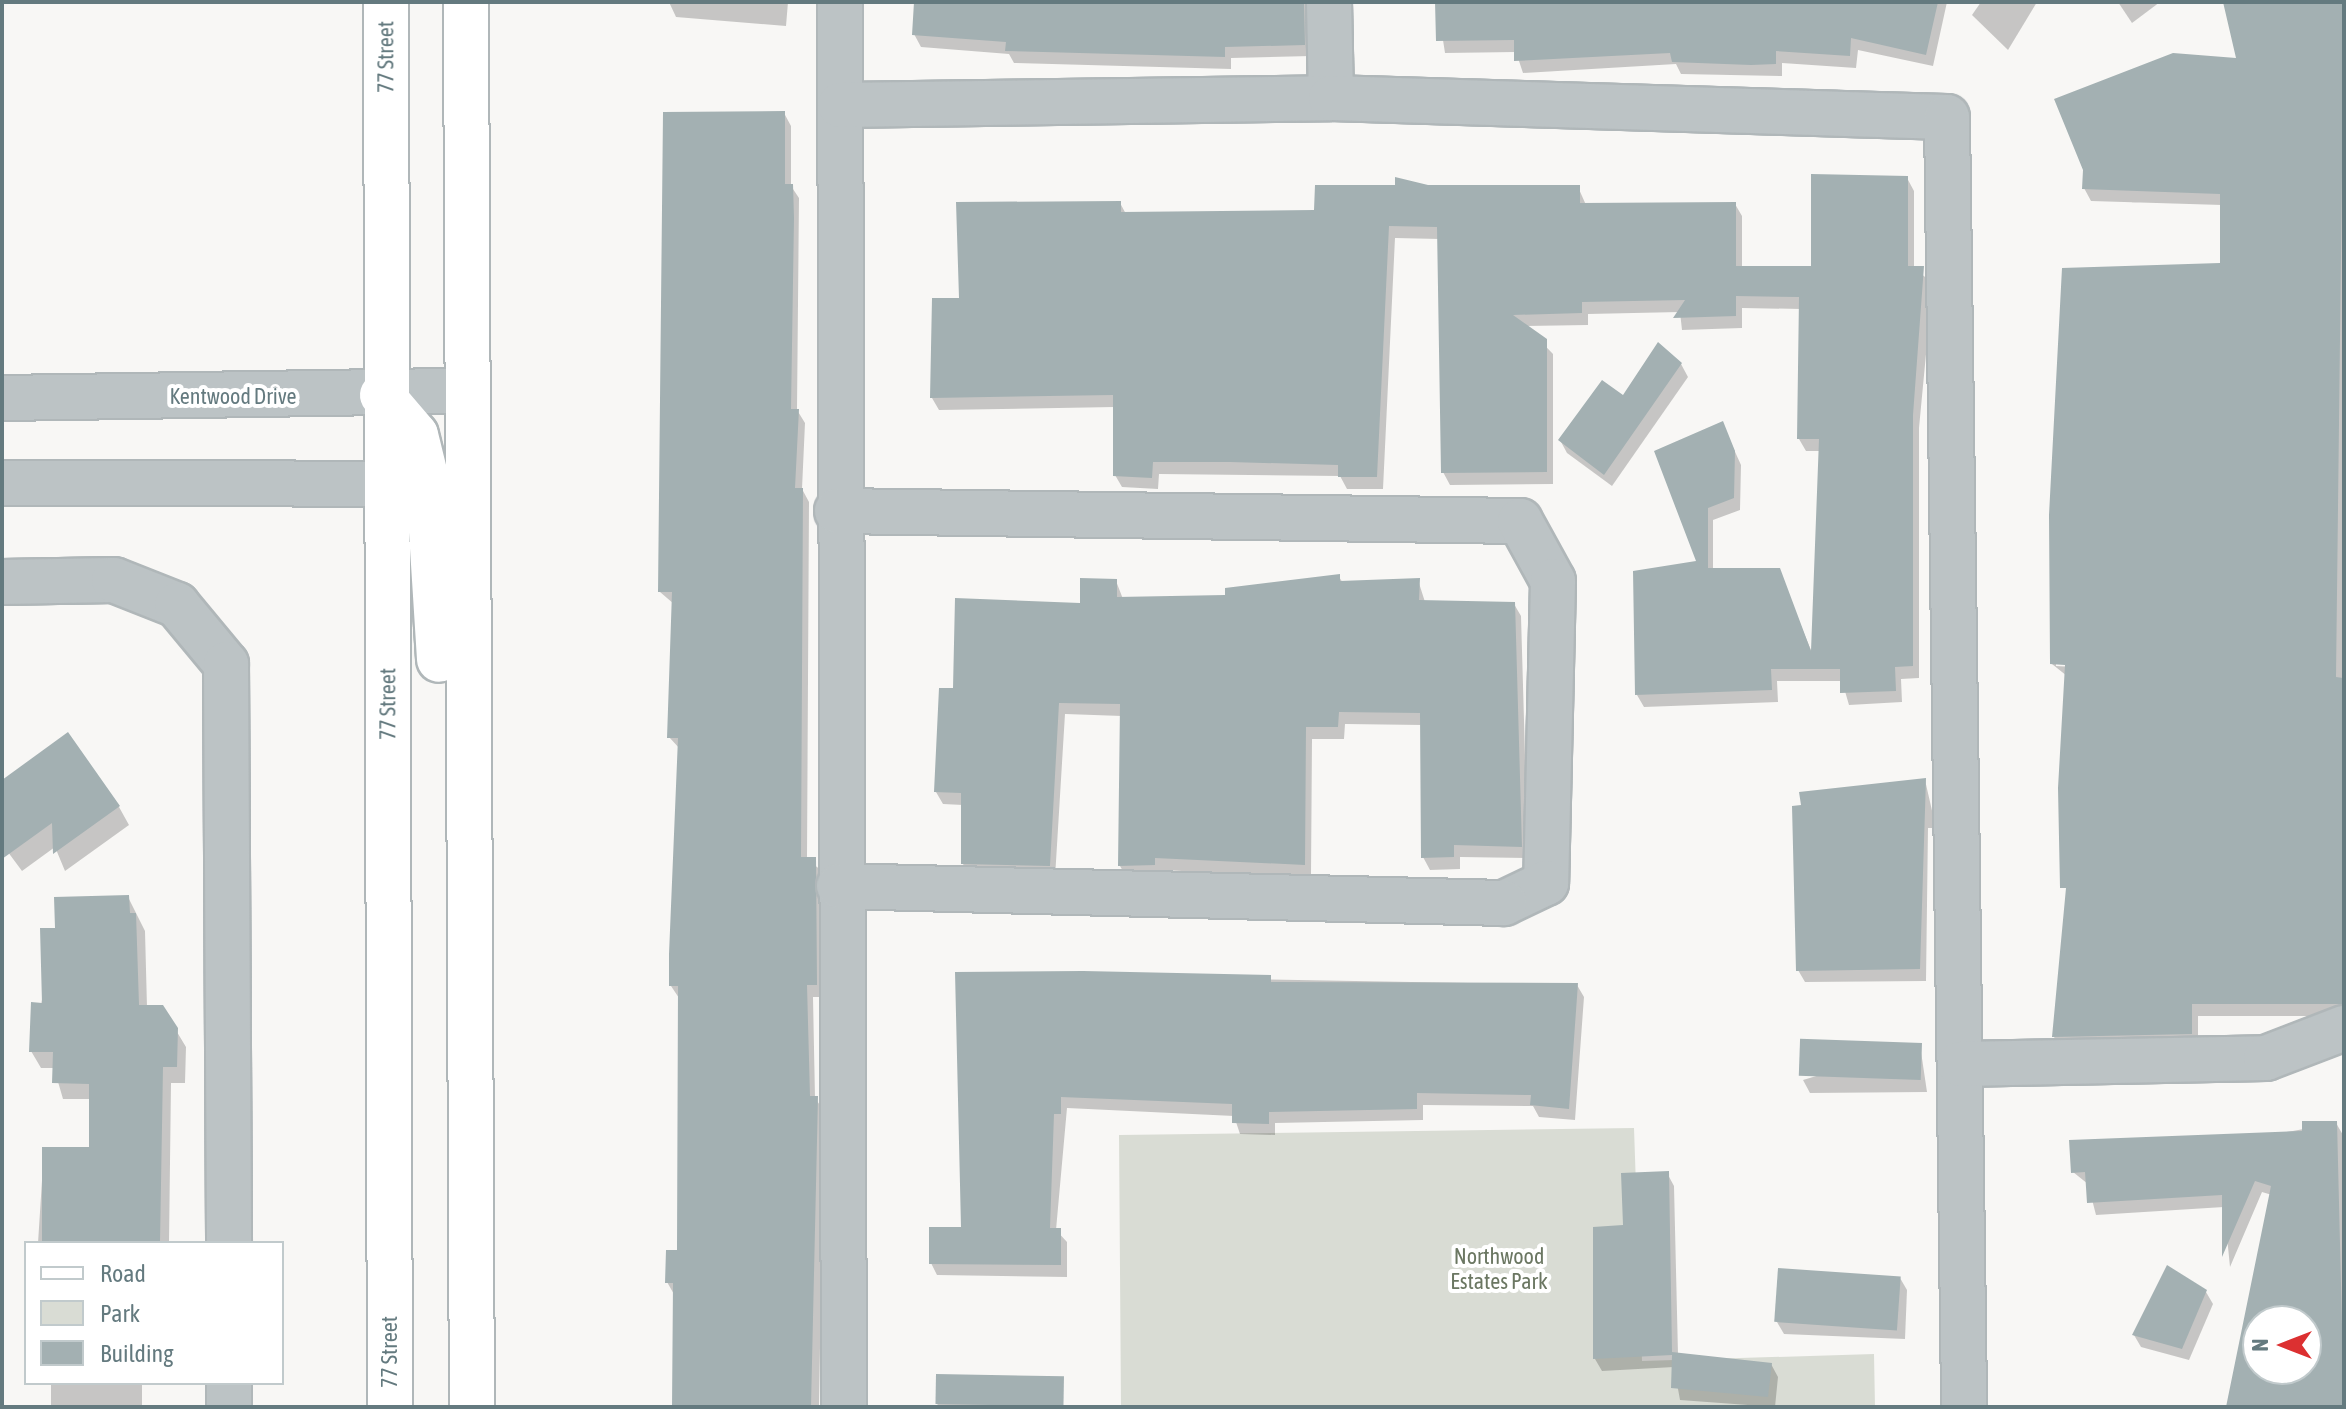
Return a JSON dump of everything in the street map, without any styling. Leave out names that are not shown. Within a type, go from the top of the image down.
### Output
[{"type":"main road","name":"77 Street","points":[[382,395],[386,2]]},
{"type":"main road","name":"77 Street","points":[[390,1407],[426,484],[464,391],[466,2]]},
{"type":"main road","points":[[382,395],[416,435],[426,484],[443,731],[471,787],[472,1407]]},
{"type":"street","points":[[840,2],[837,511],[844,1407]]},
{"type":"street","points":[[1329,2],[1331,98]]},
{"type":"street","points":[[840,105],[1331,98],[1947,117],[1964,1407]]},
{"type":"street","name":"Kentwood Drive","points":[[2,398],[382,395],[464,391]]},
{"type":"street","points":[[2,483],[426,484]]},
{"type":"street","points":[[837,511],[1520,521],[1553,581],[1546,883],[1504,903],[839,886]]},
{"type":"street","points":[[2,582],[114,580],[177,605],[226,664],[229,1241]]},
{"type":"street","points":[[1960,1064],[2266,1058],[2344,1028]]},
{"type":"street","points":[[229,1385],[229,1407]]},
{"type":"green space","name":"Northwood Estates Park","points":[[1634,1128],[1642,1361],[1874,1354],[1875,1407],[1121,1407],[1119,1135]]},
{"type":"building","points":[[914,2],[1304,2],[1305,45],[1225,47],[1225,57],[1005,51],[1006,42],[912,35]]},
{"type":"building","points":[[1435,2],[1938,2],[1926,55],[1851,38],[1850,56],[1776,51],[1776,64],[1751,65],[1672,62],[1670,53],[1514,61],[1514,40],[1436,41]]},
{"type":"building","points":[[2223,2],[2344,2],[2336,677],[2343,678],[2344,1004],[2192,1004],[2192,1034],[2052,1037],[2066,888],[2060,888],[2058,788],[2065,665],[2050,664],[2049,515],[2062,268],[2220,263],[2220,194],[2082,189],[2083,170],[2054,99],[2173,53],[2236,58]]},
{"type":"building","points":[[785,111],[785,184],[793,184],[794,218],[791,409],[799,409],[795,488],[803,488],[801,857],[816,857],[817,985],[807,985],[810,1096],[818,1096],[811,1407],[672,1407],[673,1283],[665,1283],[666,1250],[677,1250],[678,986],[669,986],[669,954],[678,738],[667,738],[672,592],[658,592],[663,112]]},
{"type":"building","points":[[1811,174],[1908,176],[1908,266],[1924,266],[1913,415],[1913,666],[1895,667],[1896,691],[1840,693],[1840,669],[1771,669],[1772,690],[1635,695],[1633,571],[1696,561],[1654,451],[1723,421],[1735,451],[1734,498],[1708,508],[1708,568],[1780,568],[1811,651],[1819,439],[1797,439],[1799,297],[1736,296],[1736,316],[1673,318],[1685,300],[1582,302],[1582,313],[1513,315],[1547,339],[1547,472],[1441,473],[1437,227],[1389,226],[1377,477],[1338,477],[1338,465],[1230,462],[1153,462],[1152,478],[1113,476],[1113,395],[930,398],[932,298],[959,298],[956,202],[1121,201],[1121,212],[1314,210],[1315,185],[1395,185],[1395,177],[1428,185],[1580,185],[1580,203],[1736,202],[1736,266],[1811,266]]},
{"type":"building","points":[[1658,342],[1682,363],[1604,475],[1558,440],[1602,380],[1623,395]]},
{"type":"building","points":[[1340,574],[1340,581],[1420,578],[1419,600],[1515,602],[1522,847],[1454,845],[1454,857],[1421,858],[1420,713],[1339,712],[1338,727],[1306,727],[1305,865],[1155,858],[1155,865],[1118,866],[1120,704],[1059,703],[1050,866],[961,864],[961,793],[934,792],[939,688],[953,688],[955,598],[1080,603],[1080,578],[1117,579],[1117,597],[1225,595],[1225,588]]},
{"type":"building","points":[[68,732],[120,806],[53,854],[52,823],[2,859],[2,780]]},
{"type":"building","points":[[1926,778],[1920,969],[1796,971],[1792,806],[1801,805],[1799,792]]},
{"type":"building","points":[[129,895],[130,913],[136,913],[139,1005],[163,1005],[178,1028],[177,1067],[163,1067],[160,1241],[42,1241],[42,1147],[89,1147],[89,1084],[52,1083],[53,1052],[29,1052],[31,1002],[42,1003],[40,928],[55,928],[54,897]]},
{"type":"building","points":[[955,972],[1271,975],[1271,982],[1578,983],[1569,1109],[1530,1105],[1531,1095],[1417,1093],[1417,1109],[1269,1112],[1269,1124],[1232,1123],[1232,1104],[1061,1097],[1061,1114],[1054,1114],[1050,1228],[1061,1228],[1061,1265],[929,1264],[929,1227],[961,1227]]},
{"type":"building","points":[[1800,1039],[1922,1043],[1921,1080],[1799,1076]]},
{"type":"building","points":[[2302,1121],[2337,1121],[2344,1407],[2226,1407],[2242,1328],[2242,1385],[2322,1385],[2322,1305],[2247,1305],[2271,1186],[2255,1181],[2222,1257],[2222,1195],[2087,1203],[2085,1172],[2071,1173],[2069,1140],[2302,1131]]},
{"type":"building","points":[[1669,1171],[1672,1352],[1772,1363],[1768,1397],[1671,1388],[1672,1355],[1593,1359],[1593,1227],[1623,1225],[1621,1173]]},
{"type":"building","points":[[2167,1265],[2207,1290],[2182,1349],[2132,1335]]},
{"type":"building","points":[[1778,1268],[1901,1277],[1897,1330],[1774,1322]]},
{"type":"building","points":[[936,1374],[1064,1376],[1063,1406],[935,1404]]}]
